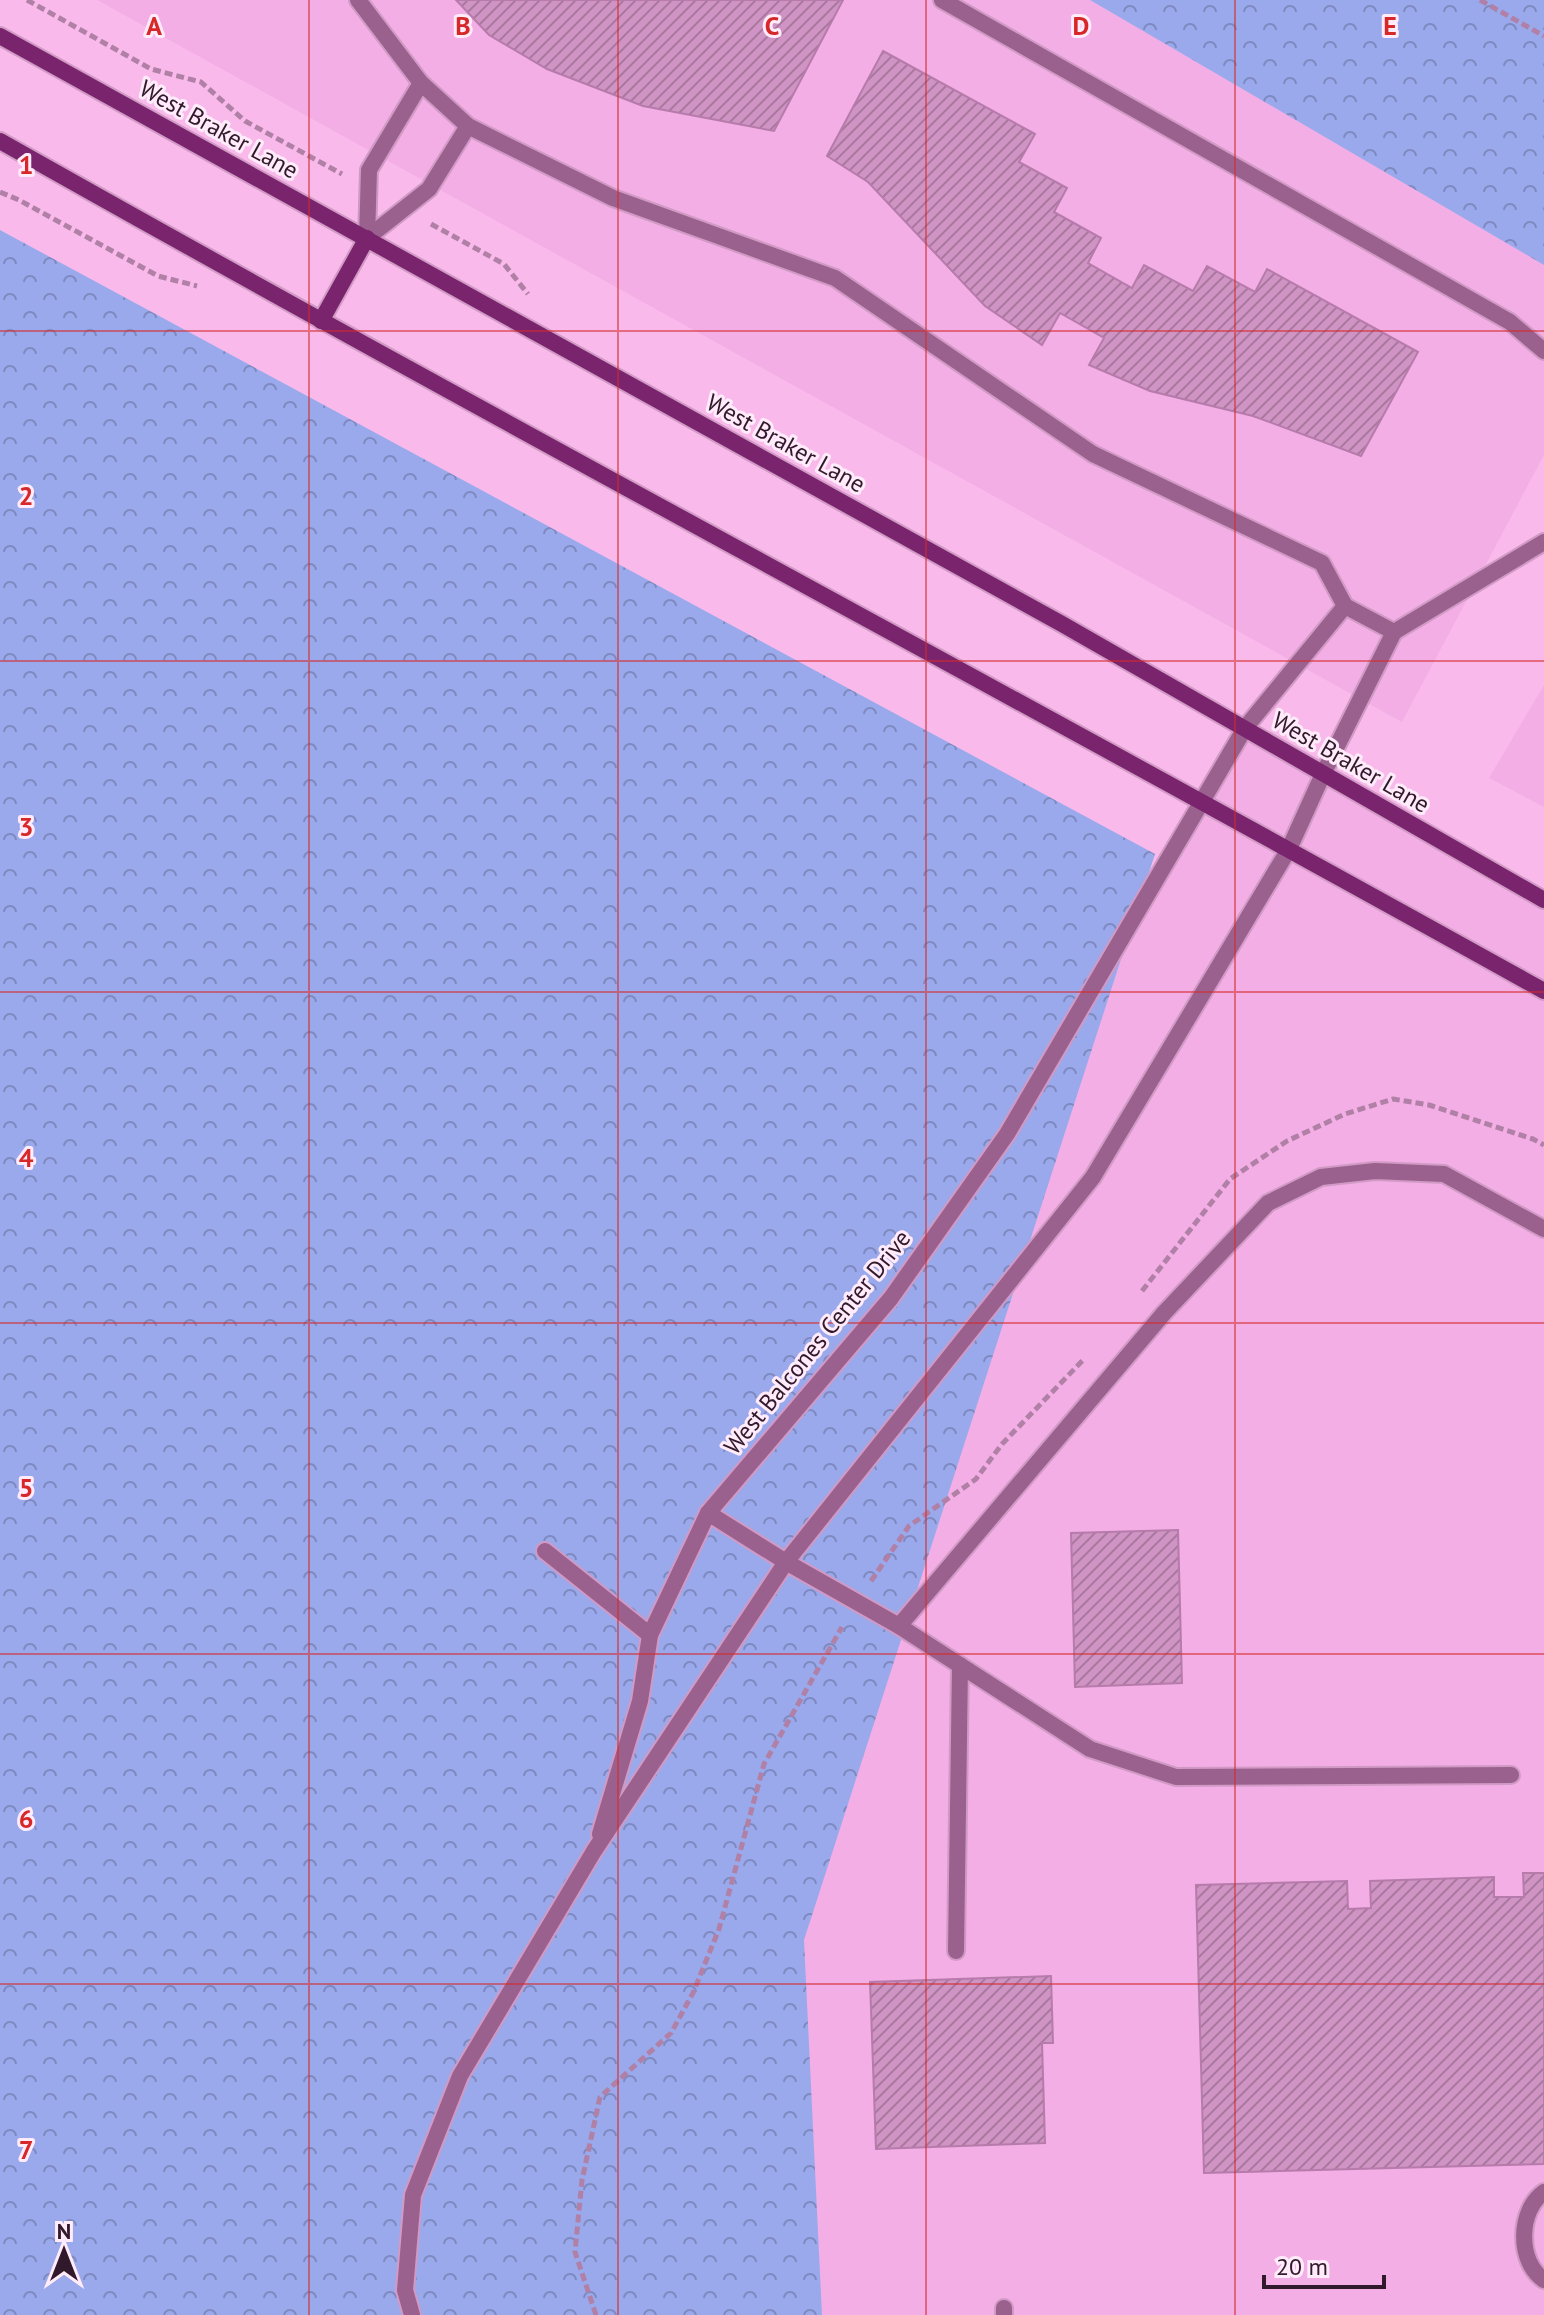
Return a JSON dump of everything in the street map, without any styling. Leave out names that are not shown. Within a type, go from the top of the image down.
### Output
[{"type":"main road","name":"West Braker Lane","points":[[0,36],[1034,608],[1544,900]]},
{"type":"main road","points":[[0,141],[321,321],[1201,800],[1544,991]]},
{"type":"main road","points":[[321,321],[367,238]]},
{"type":"street","points":[[358,0],[421,83],[468,126],[613,198],[835,278],[1093,454],[1322,563],[1345,606],[1394,632],[1544,542]]},
{"type":"street","points":[[942,0],[1510,322],[1544,351]]},
{"type":"street","points":[[367,238],[369,170],[421,83]]},
{"type":"street","points":[[367,238],[429,189],[468,126]]},
{"type":"street","name":"West Balcones Center Drive","points":[[594,1851],[640,1701],[650,1635],[708,1513],[891,1298],[1007,1134],[1245,728],[1345,606]]},
{"type":"street","name":"West Balcones Center Drive","points":[[412,2315],[405,2290],[413,2195],[460,2076],[594,1851],[786,1562],[1093,1177],[1289,849],[1394,632]]},
{"type":"street","points":[[899,1626],[1164,1313],[1268,1203],[1321,1177],[1375,1171],[1444,1174],[1544,1229]]},
{"type":"street","points":[[708,1513],[786,1562],[899,1626],[1090,1749],[1176,1777],[1511,1775]]},
{"type":"street","points":[[545,1551],[650,1635]]},
{"type":"street","points":[[956,1951],[960,1665]]},
{"type":"street","points":[[1544,2192],[1538,2196],[1526,2219],[1524,2248],[1538,2276],[1544,2280]]},
{"type":"path","points":[[27,0],[151,69],[201,82],[245,121],[339,172]]},
{"type":"path","points":[[1480,0],[1544,36]]},
{"type":"path","points":[[0,192],[158,276],[201,287]]},
{"type":"path","points":[[440,229],[504,264],[532,298]]},
{"type":"shaded area","points":[[97,0],[1090,0],[1544,265],[1544,455],[1402,722]]},
{"type":"shaded area","points":[[1544,685],[1544,807],[1489,778]]},
{"type":"shaded area","points":[[1245,728],[1544,900],[1544,2315],[412,2315],[891,1298]]},
{"type":"green space","points":[[1090,0],[1544,0],[1544,265]]},
{"type":"green space","points":[[0,230],[1155,854],[804,1940],[822,2315],[0,2315]]},
{"type":"building","points":[[456,0],[843,0],[774,131],[643,106],[547,69],[489,35]]},
{"type":"building","points":[[883,51],[1035,134],[1019,162],[1067,188],[1054,212],[1101,238],[1088,263],[1132,288],[1144,265],[1193,291],[1207,266],[1255,292],[1267,269],[1418,352],[1361,456],[1253,416],[1150,391],[1089,365],[1104,338],[1060,313],[1042,345],[985,306],[868,182],[827,156]]},
{"type":"building","points":[[1178,1530],[1182,1683],[1075,1687],[1071,1533]]},
{"type":"building","points":[[1523,1873],[1544,1873],[1544,2164],[1204,2173],[1196,1885],[1347,1881],[1348,1909],[1371,1908],[1370,1881],[1494,1877],[1494,1897],[1524,1897]]},
{"type":"building","points":[[1051,1976],[1053,2043],[1042,2043],[1045,2143],[876,2149],[870,1982]]}]
